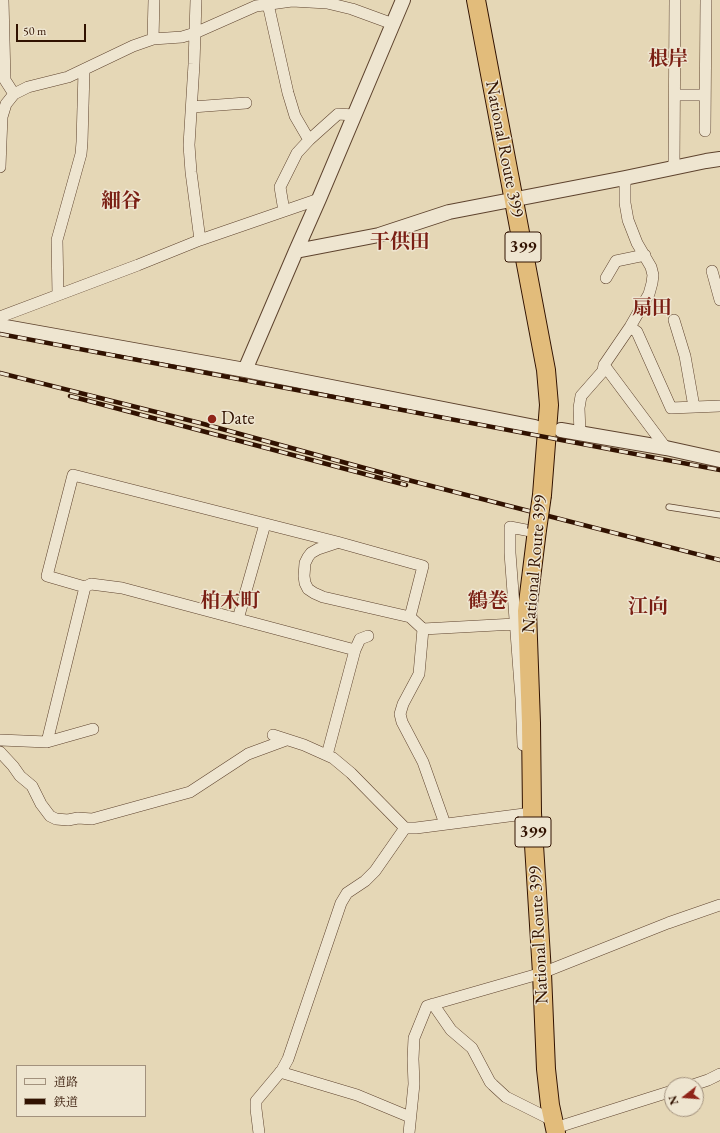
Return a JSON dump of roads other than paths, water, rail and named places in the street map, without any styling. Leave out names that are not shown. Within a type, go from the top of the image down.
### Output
[{"type":"highway","name":"National Route 399","points":[[476,0],[546,370],[549,405],[542,495],[536,531],[527,611],[531,723],[532,813],[542,973],[546,1069],[554,1126]]},
{"type":"street","points":[[3,0],[2,75],[14,94]]},
{"type":"street","points":[[153,39],[154,0]]},
{"type":"street","points":[[196,0],[189,144],[191,172],[200,240]]},
{"type":"street","points":[[245,370],[403,0]]},
{"type":"street","points":[[674,168],[675,0]]},
{"type":"street","points":[[705,131],[706,0]]},
{"type":"street","points":[[0,167],[2,117],[6,104],[14,94],[28,87],[68,77],[133,46],[153,39],[182,37],[195,33],[256,6],[292,1],[327,3],[393,24]]},
{"type":"street","points":[[268,4],[288,93],[295,116],[309,140],[310,139]]},
{"type":"street","points":[[58,295],[57,240],[81,154],[84,70]]},
{"type":"street","points":[[675,96],[705,95]]},
{"type":"street","points":[[192,107],[246,103]]},
{"type":"street","points":[[284,211],[280,188],[297,153],[338,114],[354,115]]},
{"type":"street","points":[[296,251],[379,235],[449,212],[720,159]]},
{"type":"street","points":[[580,433],[579,408],[581,396],[603,371],[604,365],[630,327],[649,294],[652,283],[653,275],[651,267],[634,238],[628,220],[625,203],[625,178]]},
{"type":"street","points":[[0,317],[200,240],[319,199]]},
{"type":"street","points":[[606,278],[616,261],[645,255]]},
{"type":"street","points":[[712,271],[720,300]]},
{"type":"street","points":[[674,320],[685,356],[694,407]]},
{"type":"street","points":[[0,326],[245,370],[535,427]]},
{"type":"street","points":[[630,327],[637,332],[671,408],[720,406]]},
{"type":"street","points":[[604,365],[666,448]]},
{"type":"street","points":[[561,430],[666,448],[720,460]]},
{"type":"street","points":[[355,650],[122,588],[91,584],[85,587],[47,576],[74,475],[336,542],[423,566],[410,618]]},
{"type":"street","points":[[238,619],[265,524]]},
{"type":"street","points":[[532,781],[523,763],[521,698],[510,553],[510,527],[536,531]]},
{"type":"street","points":[[336,542],[318,548],[311,553],[305,563],[305,583],[308,589],[314,593],[323,597],[410,618],[423,629],[515,624]]},
{"type":"street","points":[[47,742],[85,587]]},
{"type":"street","points":[[423,629],[419,674],[403,704],[400,714],[402,722],[423,762],[444,824]]},
{"type":"street","points":[[327,755],[355,650],[360,639],[368,636]]},
{"type":"street","points":[[0,740],[47,742],[93,729]]},
{"type":"street","points":[[273,735],[304,745],[333,758],[405,828]]},
{"type":"street","points":[[0,752],[20,776],[32,786],[41,804],[50,816],[56,819],[68,820],[78,818],[92,819],[190,792],[248,754],[286,740]]},
{"type":"street","points":[[259,1133],[256,1101],[280,1072],[288,1059],[341,903],[348,893],[365,881],[375,871],[405,828],[532,813]]},
{"type":"street","points":[[409,1133],[414,1084],[414,1038],[427,1006],[542,973],[668,923],[720,905]]},
{"type":"street","points":[[433,1004],[451,1030],[472,1048],[490,1082],[506,1097],[546,1117],[554,1126],[664,1094]]},
{"type":"street","points":[[280,1072],[358,1095],[410,1117]]},
{"type":"street","points":[[704,1081],[720,1074]]},
{"type":"lane","points":[[669,507],[720,515]]},
{"type":"railway","points":[[0,334],[720,470]]},
{"type":"railway","points":[[0,373],[200,423],[412,481],[720,560]]},
{"type":"railway","points":[[70,396],[406,485]]},
{"type":"place","name":"Date","points":[[212,419]]},
{"type":"district","name":"根岸","points":[[668,60]]},
{"type":"district","name":"細谷","points":[[121,202]]},
{"type":"district","name":"干供田","points":[[400,243]]},
{"type":"district","name":"扇田","points":[[652,309]]},
{"type":"district","name":"柏木町","points":[[230,602]]},
{"type":"district","name":"鶴巻","points":[[488,602]]},
{"type":"district","name":"江向","points":[[648,608]]}]
